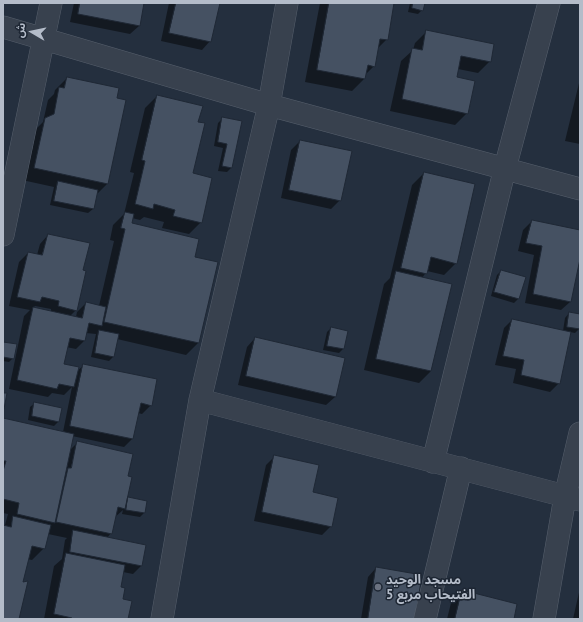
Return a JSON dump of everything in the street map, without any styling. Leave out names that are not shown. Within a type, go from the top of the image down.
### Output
[{"type":"street","points":[[3,235],[51,3]]},
{"type":"street","points":[[162,619],[200,400],[269,105],[287,3]]},
{"type":"street","points":[[433,462],[506,168],[549,3]]},
{"type":"street","points":[[3,27],[269,105],[580,189]]},
{"type":"street","points":[[200,400],[433,462],[461,468],[573,499]]},
{"type":"street","points":[[544,619],[573,499],[580,433]]},
{"type":"street","points":[[425,619],[461,468]]},
{"type":"building","points":[[80,3],[144,3],[140,26],[78,14]]},
{"type":"building","points":[[176,3],[220,3],[211,42],[169,33]]},
{"type":"building","points":[[329,3],[394,3],[388,40],[380,39],[375,67],[368,65],[365,79],[317,70]]},
{"type":"building","points":[[413,3],[425,3],[423,11],[412,8]]},
{"type":"building","points":[[426,30],[494,44],[491,62],[461,56],[457,77],[475,81],[468,114],[402,99],[412,48],[422,50]]},
{"type":"building","points":[[67,77],[119,88],[117,98],[126,100],[108,184],[34,168],[45,118],[54,114],[59,87],[64,88]]},
{"type":"building","points":[[157,95],[203,106],[198,122],[205,123],[193,173],[212,178],[202,223],[173,216],[175,210],[154,204],[153,209],[135,204],[145,161],[142,160]]},
{"type":"building","points":[[222,117],[242,121],[232,168],[222,166],[227,144],[218,142]]},
{"type":"building","points":[[300,140],[352,151],[341,201],[289,190]]},
{"type":"building","points":[[424,172],[475,184],[457,264],[431,257],[427,274],[401,268]]},
{"type":"building","points":[[58,181],[98,190],[94,209],[54,201]]},
{"type":"building","points":[[125,212],[134,214],[132,223],[199,239],[195,257],[218,262],[199,343],[104,322],[125,229],[121,228]]},
{"type":"building","points":[[532,220],[580,230],[580,259],[571,302],[533,294],[542,246],[526,243]]},
{"type":"building","points":[[48,234],[90,243],[83,270],[86,271],[77,311],[58,306],[59,301],[42,297],[40,302],[17,297],[28,252],[42,255]]},
{"type":"building","points":[[501,270],[526,277],[519,299],[494,292]]},
{"type":"building","points":[[396,271],[452,284],[431,371],[376,359]]},
{"type":"building","points":[[86,302],[106,307],[102,326],[89,323],[85,341],[70,338],[64,364],[79,367],[74,387],[59,384],[57,389],[17,380],[33,307],[82,318]]},
{"type":"building","points":[[569,312],[580,314],[580,329],[567,327]]},
{"type":"building","points":[[512,319],[571,332],[560,384],[521,375],[524,360],[503,356]]},
{"type":"building","points":[[331,327],[348,331],[344,349],[327,346]]},
{"type":"building","points":[[99,330],[119,334],[114,357],[95,353]]},
{"type":"building","points":[[255,337],[345,358],[336,397],[246,376]]},
{"type":"building","points":[[3,342],[17,344],[14,359],[3,357]]},
{"type":"building","points":[[83,364],[157,379],[152,406],[141,403],[133,439],[70,426]]},
{"type":"building","points":[[3,393],[7,393],[4,409],[3,409]]},
{"type":"building","points":[[34,402],[62,408],[59,422],[32,416]]},
{"type":"building","points":[[3,418],[74,434],[55,523],[17,514],[19,503],[3,499],[3,471],[6,461],[3,461]]},
{"type":"building","points":[[77,441],[133,454],[128,476],[132,477],[125,509],[118,507],[112,534],[56,522],[68,468],[71,468]]},
{"type":"building","points":[[274,455],[319,465],[313,492],[338,498],[332,527],[262,512]]},
{"type":"building","points":[[128,497],[147,501],[145,513],[126,510]]},
{"type":"building","points":[[13,516],[51,525],[45,549],[32,546],[23,582],[28,581],[19,619],[3,619],[3,525],[11,527]]},
{"type":"building","points":[[73,530],[146,545],[142,566],[70,552]]},
{"type":"building","points":[[66,553],[125,565],[121,587],[125,588],[123,599],[132,601],[128,619],[72,619],[54,614]]},
{"type":"building","points":[[376,567],[422,575],[415,619],[368,619]]},
{"type":"building","points":[[462,590],[517,604],[514,619],[455,619]]},
{"type":"place","name":"مسجد الوحيد الفتيحاب مربع 5","points":[[378,587]]}]
